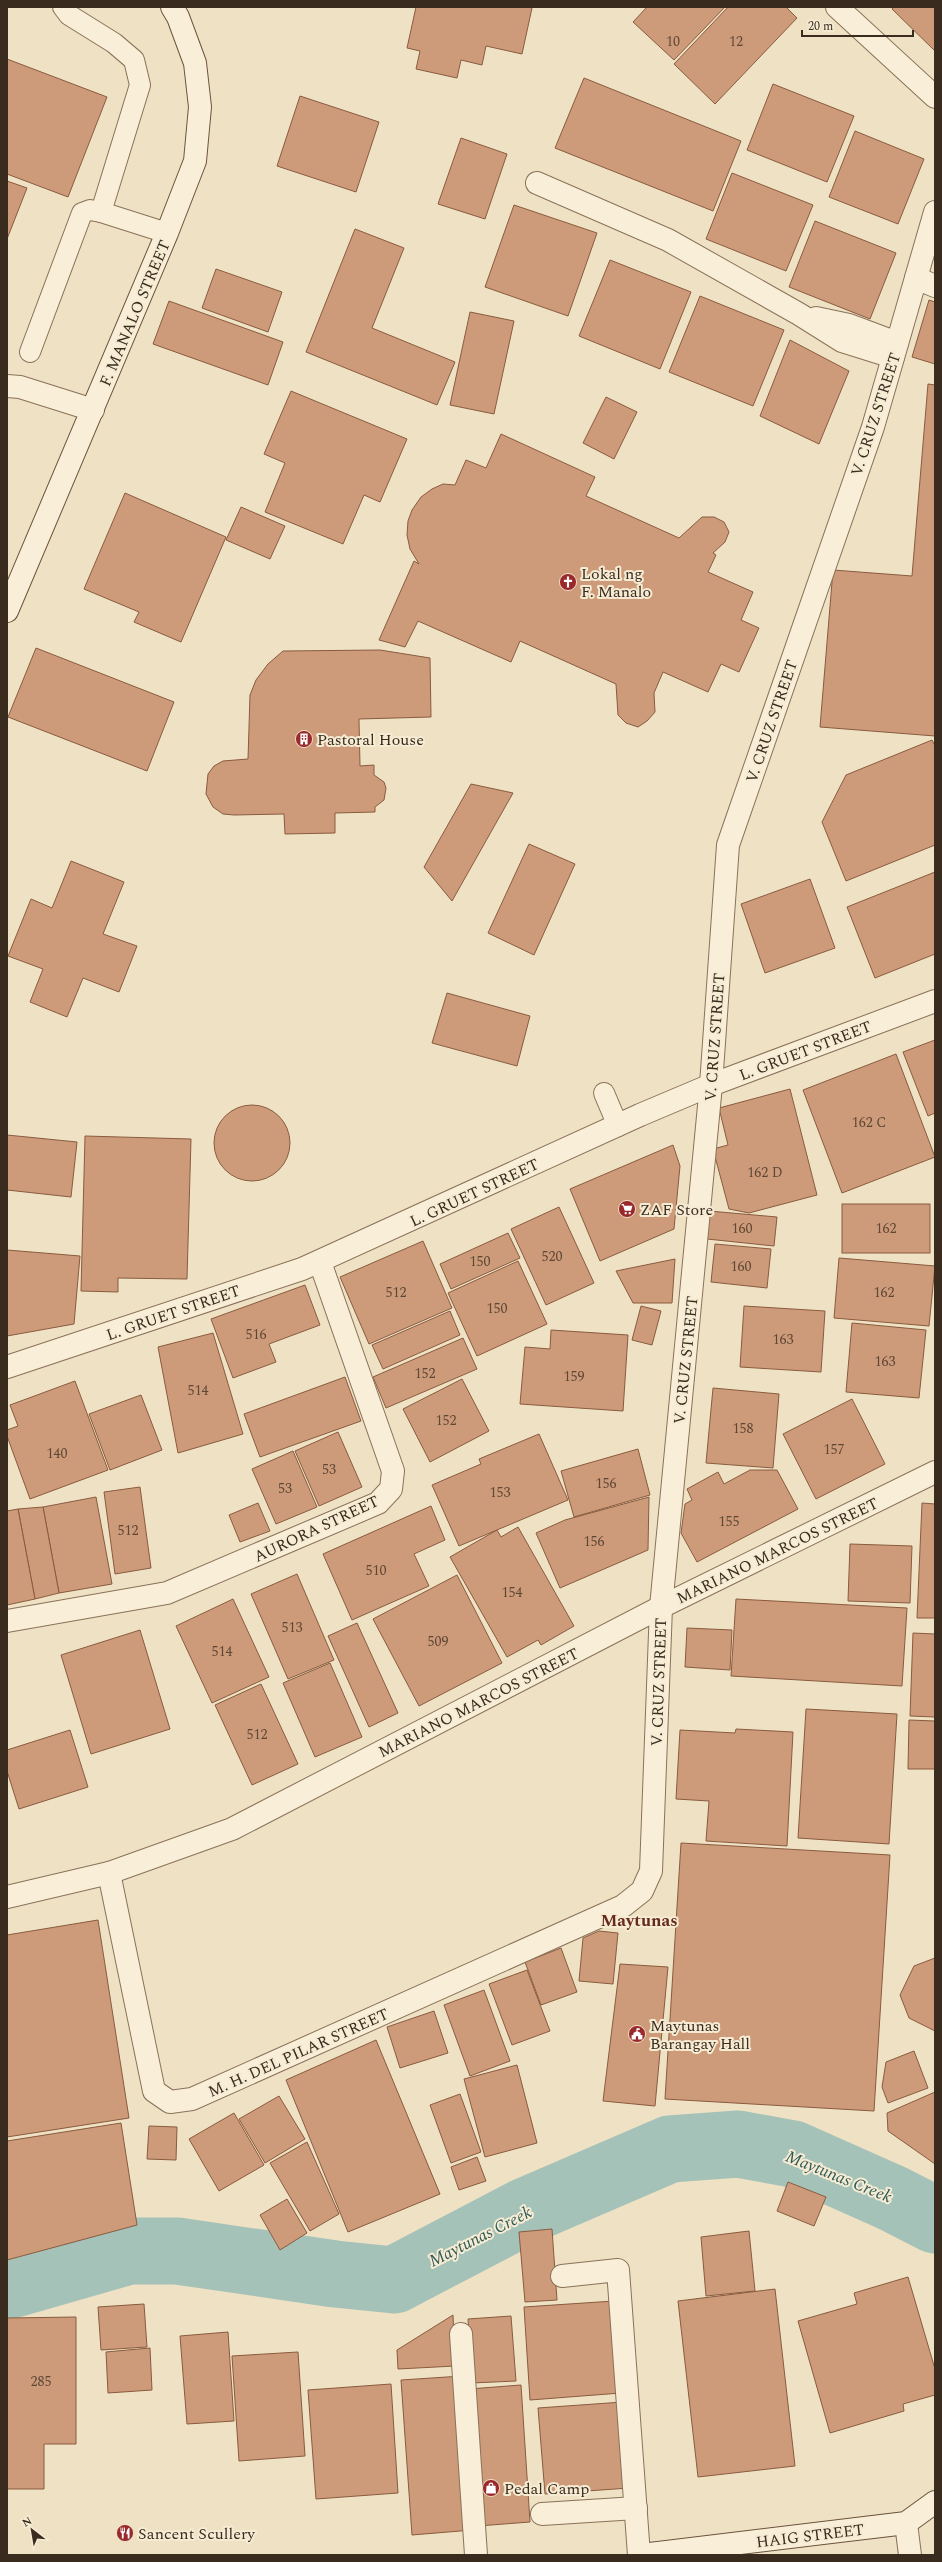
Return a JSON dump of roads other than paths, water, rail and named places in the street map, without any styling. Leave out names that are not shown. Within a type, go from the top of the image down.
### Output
[{"type":"street","name":"F. MANALO STREET","points":[[7,611],[167,233],[195,161],[200,107],[195,63],[178,17],[172,7]]},
{"type":"street","points":[[837,7],[935,97]]},
{"type":"street","points":[[537,182],[668,240],[799,314],[849,325],[895,350]]},
{"type":"street","name":"V. CRUZ STREET","points":[[642,1891],[651,1871],[661,1607],[712,1085],[728,846],[873,427],[895,350],[926,282],[935,212]]},
{"type":"street","points":[[7,386],[20,387],[93,410]]},
{"type":"street","name":"L. GRUET STREET","points":[[7,1367],[320,1262],[618,1126],[712,1085],[935,1001]]},
{"type":"street","name":"AURORA STREET","points":[[7,1621],[167,1593],[378,1503],[391,1489],[393,1471],[320,1262]]},
{"type":"street","name":"MARIANO MARCOS STREET","points":[[7,1897],[109,1873],[232,1829],[661,1607],[935,1472]]},
{"type":"street","name":"M. H. DEL PILAR STREET","points":[[109,1873],[154,2091],[170,2102],[200,2096],[623,1906],[642,1891]]},
{"type":"street","points":[[562,2276],[618,2270],[640,2555]]},
{"type":"street","points":[[462,2334],[476,2555]]},
{"type":"street","points":[[910,2555],[906,2523],[935,2502]]},
{"type":"street","points":[[542,2514],[636,2508]]},
{"type":"street","name":"HAIG STREET","points":[[640,2555],[906,2523]]},
{"type":"lane","points":[[63,7],[69,15],[114,43],[134,60],[140,85],[101,212]]},
{"type":"lane","points":[[30,352],[82,213],[90,210],[101,212],[167,233]]},
{"type":"lane","points":[[604,1093],[618,1126]]},
{"type":"waterway","name":"Maytunas Creek","points":[[7,2286],[129,2251],[177,2251],[335,2274],[394,2280],[526,2211],[670,2149],[738,2144],[793,2154],[892,2198],[935,2220]]},
{"type":"place","name":"Lokal ng F. Manalo","points":[[568,582]]},
{"type":"place","name":"Pastoral House","points":[[304,739]]},
{"type":"place","name":"ZAF Store","points":[[627,1209]]},
{"type":"place","name":"Maytunas Barangay Hall","points":[[637,2034]]},
{"type":"place","name":"Pedal Camp","points":[[491,2488]]},
{"type":"place","name":"Sancent Scullery","points":[[125,2533]]},
{"type":"district","name":"Maytunas","points":[[639,1920]]}]
